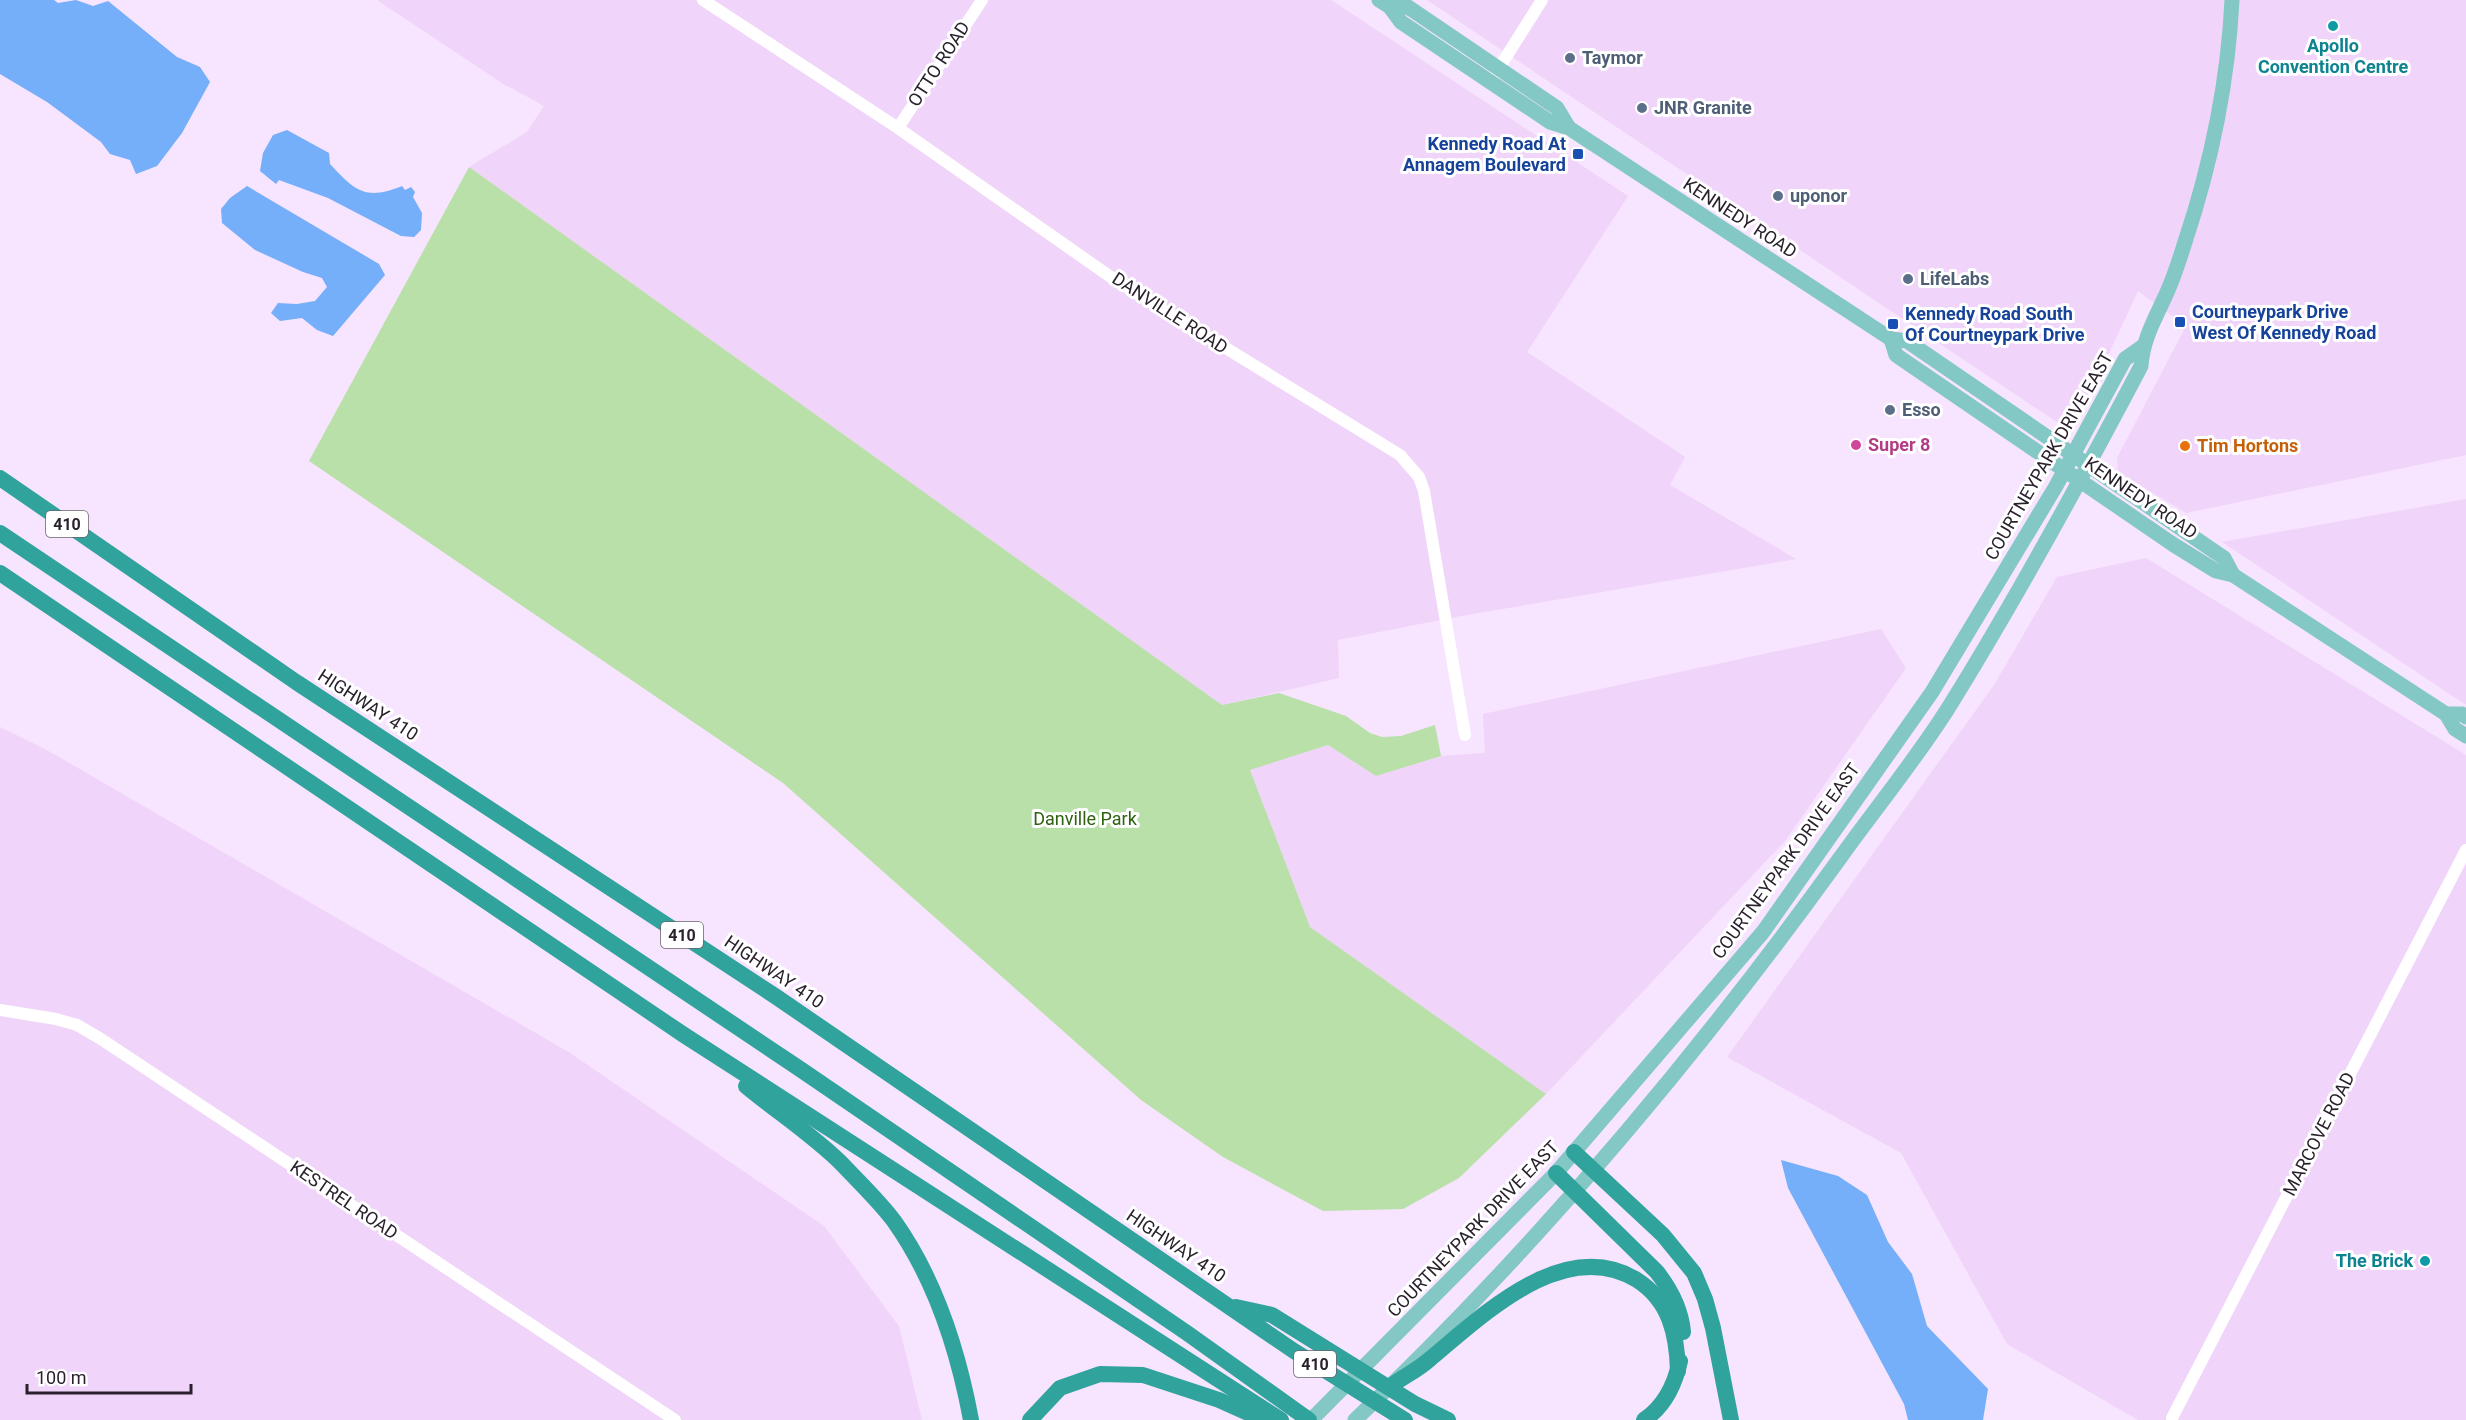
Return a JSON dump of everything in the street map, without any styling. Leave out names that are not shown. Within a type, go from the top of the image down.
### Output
[{"type":"highway","name":"HIGHWAY 410","points":[[0,478],[296,682],[775,996],[1294,1351],[1406,1420]]},
{"type":"highway","points":[[0,533],[809,1075],[1188,1333],[1310,1420]]},
{"type":"highway","points":[[0,573],[684,1035],[1281,1420]]},
{"type":"highway","points":[[0,578],[83,630]]},
{"type":"highway","points":[[684,1035],[840,1163],[893,1220],[916,1257],[944,1314],[956,1353],[971,1420]]},
{"type":"highway","points":[[1574,1152],[1663,1235],[1694,1273],[1713,1328],[1731,1420]]},
{"type":"highway","points":[[1556,1173],[1658,1272],[1668,1286],[1678,1308],[1683,1328],[1678,1371],[1673,1387],[1663,1403],[1644,1420]]},
{"type":"highway","points":[[1392,1385],[1429,1361],[1487,1312],[1526,1287],[1562,1272],[1594,1267],[1614,1270],[1630,1276],[1646,1286],[1660,1301],[1675,1332],[1678,1371]]},
{"type":"highway","points":[[1227,1304],[1272,1315],[1415,1404],[1449,1420]]},
{"type":"highway","points":[[1030,1420],[1032,1415],[1060,1388],[1100,1374],[1143,1375],[1220,1400],[1264,1420]]},
{"type":"main road","name":"COURTNEYPARK DRIVE EAST","points":[[1355,1420],[1392,1385],[1576,1192],[1664,1090],[1778,944],[1950,705],[2081,481],[2141,366],[2142,347],[2186,242],[2218,122],[2229,50],[2232,0]]},
{"type":"main road","name":"KENNEDY ROAD","points":[[1384,4],[1408,7],[1557,108],[1569,128]]},
{"type":"main road","name":"KENNEDY ROAD","points":[[1384,4],[1401,22],[1550,123],[1569,128],[1891,339],[1907,341],[2224,558],[2233,575]]},
{"type":"main road","name":"KENNEDY ROAD","points":[[1891,339],[1896,355],[2216,571],[2233,575],[2446,714],[2455,729],[2466,736]]},
{"type":"main road","name":"COURTNEYPARK DRIVE EAST","points":[[1310,1420],[1373,1360],[1556,1173],[1763,932],[1932,692],[2065,470],[2125,359],[2142,347]]},
{"type":"main road","name":"KENNEDY ROAD","points":[[2446,714],[2462,714],[2466,717]]},
{"type":"street","name":"DANVILLE ROAD","points":[[703,0],[897,128],[1115,280],[1400,455],[1419,477],[1424,491],[1465,735]]},
{"type":"street","name":"OTTO ROAD","points":[[897,128],[982,0]]},
{"type":"street","points":[[1490,82],[1542,0]]},
{"type":"street","name":"MARCOVE ROAD","points":[[2172,1418],[2466,850]]},
{"type":"street","name":"KESTREL ROAD","points":[[0,1010],[56,1019],[77,1025],[101,1039],[675,1420]]},
{"type":"shaded area","points":[[377,0],[1331,0],[1628,196],[1527,352],[1685,457],[1670,485],[1796,559],[1461,616],[1338,640],[1339,678],[1222,705],[469,167],[527,132],[544,106],[502,83]]},
{"type":"shaded area","points":[[1427,0],[2466,0],[2466,455],[2186,513],[2118,472],[2117,458],[2186,326],[2138,291],[2094,385],[2067,429]]},
{"type":"shaded area","points":[[2466,499],[2466,705],[2222,542]]},
{"type":"shaded area","points":[[2146,558],[2466,755],[2466,1420],[2138,1420],[2007,1344],[1901,1153],[1727,1057],[1994,685],[2057,577]]},
{"type":"shaded area","points":[[1881,629],[1906,668],[1785,841],[1546,1094],[1310,927],[1250,770],[1328,745],[1376,776],[1441,756],[1485,753],[1483,714]]},
{"type":"shaded area","points":[[0,727],[45,749],[570,1053],[824,1226],[899,1326],[922,1420],[0,1420]]},
{"type":"green space","name":"Danville Park","points":[[469,167],[1222,705],[1279,693],[1346,716],[1370,733],[1382,737],[1401,736],[1435,725],[1441,756],[1376,776],[1328,745],[1250,770],[1310,927],[1546,1094],[1459,1178],[1403,1209],[1323,1211],[1223,1157],[1141,1100],[783,783],[309,461]]},
{"type":"water","points":[[0,0],[54,0],[58,3],[76,0],[93,6],[108,1],[177,57],[200,67],[210,82],[182,133],[157,166],[136,174],[130,160],[110,154],[101,142],[47,102],[0,74]]},
{"type":"water","points":[[287,130],[329,153],[330,164],[354,187],[362,191],[379,193],[402,186],[405,190],[411,187],[415,192],[413,197],[422,213],[421,230],[414,237],[401,236],[328,198],[279,180],[276,184],[260,171],[263,153],[273,135]]},
{"type":"water","points":[[247,186],[379,264],[385,275],[333,336],[317,330],[302,318],[280,321],[271,313],[278,303],[297,304],[315,301],[327,287],[322,278],[255,250],[222,223],[221,209],[230,198]]},
{"type":"water","points":[[1781,1160],[1838,1176],[1867,1195],[1888,1242],[1912,1274],[1927,1326],[1988,1389],[1983,1420],[1908,1420],[1904,1404],[1788,1188]]},
{"type":"place","name":"Apollo Convention Centre","points":[[2333,26]]},
{"type":"place","name":"Taymor","points":[[1570,58]]},
{"type":"place","name":"JNR Granite","points":[[1642,108]]},
{"type":"place","name":"Kennedy Road At Annagem Boulevard","points":[[1578,154]]},
{"type":"place","name":"uponor","points":[[1778,196]]},
{"type":"place","name":"LifeLabs","points":[[1908,279]]},
{"type":"place","name":"Courtneypark Drive West Of Kennedy Road","points":[[2180,322]]},
{"type":"place","name":"Kennedy Road South Of Courtneypark Drive","points":[[1893,324]]},
{"type":"place","name":"Esso","points":[[1890,410]]},
{"type":"place","name":"Super 8","points":[[1856,445]]},
{"type":"place","name":"Tim Hortons","points":[[2185,446]]},
{"type":"place","name":"The Brick","points":[[2425,1261]]}]
